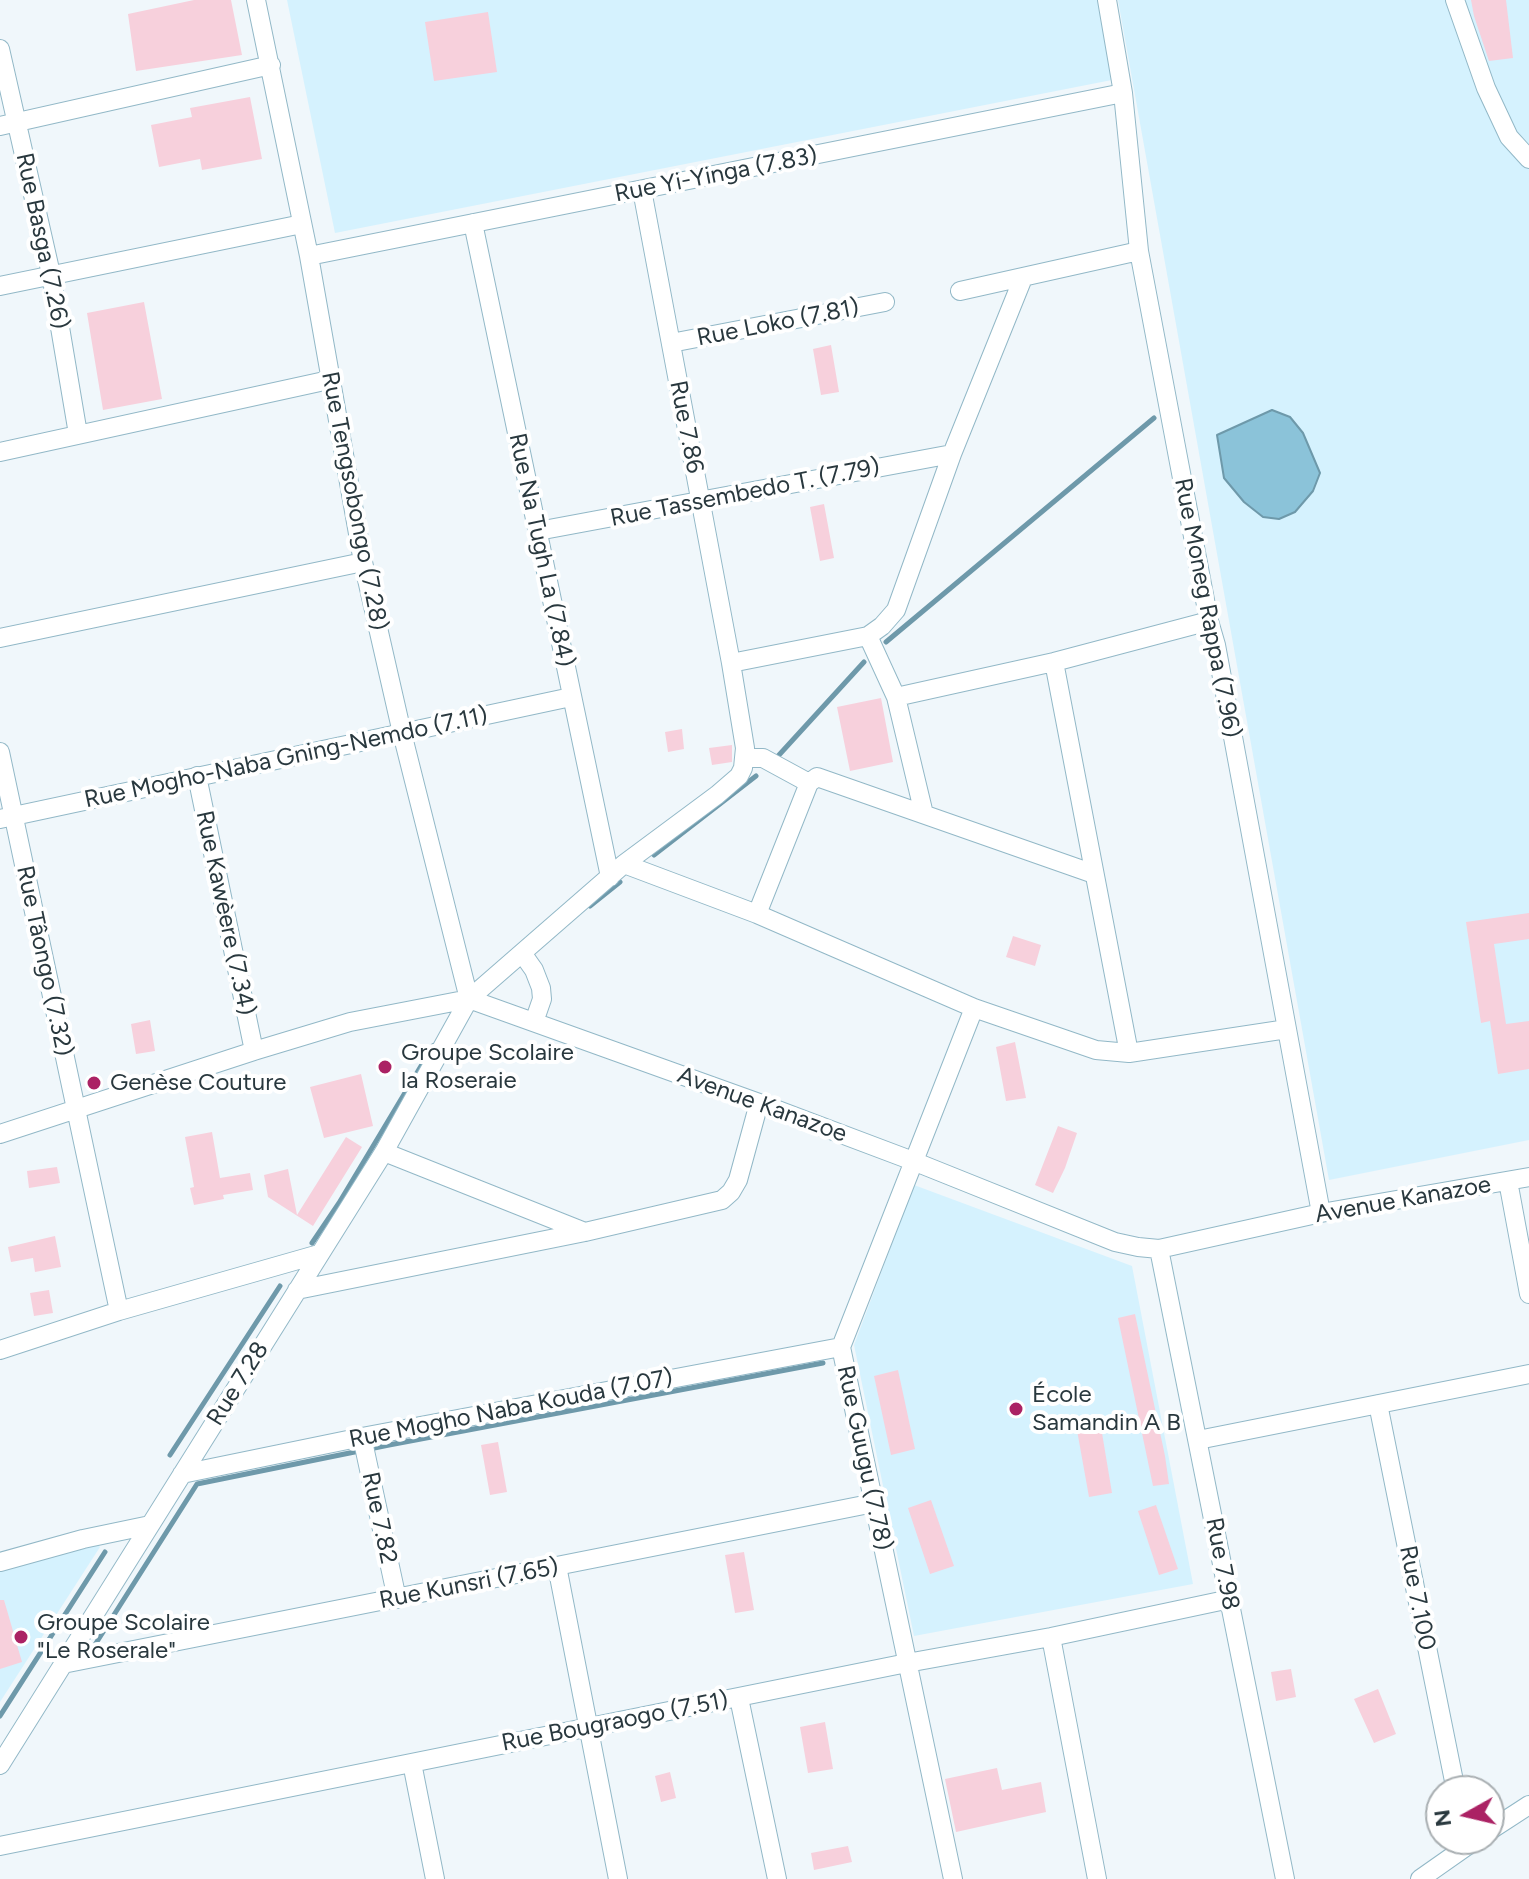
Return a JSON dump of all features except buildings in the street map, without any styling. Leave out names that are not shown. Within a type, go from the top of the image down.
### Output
[{"type":"street","name":"Rue Tengsobongo (7.28)","points":[[256,0],[309,256],[363,562],[402,733],[469,999]]},
{"type":"street","name":"Rue Moneg Rappa (7.96)","points":[[1107,0],[1123,93],[1139,251],[1216,645],[1321,1213]]},
{"type":"street","points":[[1455,0],[1486,88],[1509,137],[1529,159]]},
{"type":"street","name":"Rue Basga (7.26)","points":[[0,49],[8,124],[51,274],[78,434]]},
{"type":"street","points":[[8,124],[271,65]]},
{"type":"street","name":"Rue Yi-Yinga (7.83)","points":[[309,256],[1123,93]]},
{"type":"street","name":"Rue 7.86","points":[[642,190],[731,663],[745,758]]},
{"type":"street","name":"Rue Na Tugh La (7.84)","points":[[473,223],[571,697],[617,870]]},
{"type":"street","points":[[0,286],[302,224]]},
{"type":"street","points":[[960,291],[1139,251]]},
{"type":"street","points":[[731,663],[868,636],[896,610],[952,454],[1023,278]]},
{"type":"street","name":"Rue Loko (7.81)","points":[[671,343],[885,302]]},
{"type":"street","points":[[0,452],[329,380]]},
{"type":"street","name":"Rue Tassembedo T. (7.79)","points":[[538,531],[952,454]]},
{"type":"street","points":[[0,638],[363,562]]},
{"type":"street","points":[[896,697],[1054,662],[1209,621]]},
{"type":"street","points":[[868,636],[896,697],[924,814]]},
{"type":"street","points":[[1054,662],[1129,1053]]},
{"type":"street","name":"Rue Mogho-Naba Gning-Nemdo (7.11)","points":[[7,817],[571,697]]},
{"type":"street","name":"Rue Tâongo (7.32)","points":[[0,752],[7,817],[76,1108],[119,1311]]},
{"type":"street","points":[[0,1134],[350,1022],[469,999],[617,870],[739,776],[745,758],[763,758],[809,783]]},
{"type":"street","name":"Rue Kawèere (7.34)","points":[[197,776],[254,1051]]},
{"type":"street","points":[[757,914],[812,778],[822,778],[1094,874]]},
{"type":"street","points":[[617,870],[757,914],[974,1008],[1096,1050],[1129,1053],[1287,1029]]},
{"type":"street","points":[[522,953],[534,970],[541,988],[542,999],[534,1022]]},
{"type":"street","name":"Avenue Kanazoe","points":[[469,999],[759,1103],[1115,1242],[1159,1249],[1321,1213],[1529,1177]]},
{"type":"street","name":"Rue 7.28","points":[[0,1765],[384,1152],[469,999]]},
{"type":"street","name":"Rue Guugu (7.78)","points":[[953,1879],[841,1347],[974,1008]]},
{"type":"street","points":[[297,1290],[585,1232],[722,1200],[738,1180],[759,1103]]},
{"type":"street","points":[[384,1152],[585,1232]]},
{"type":"street","points":[[1508,1181],[1529,1294]]},
{"type":"street","name":"Rue 7.98","points":[[1159,1249],[1285,1879]]},
{"type":"street","points":[[0,1350],[119,1311],[319,1254]]},
{"type":"street","name":"Rue Mogho Naba Kouda (7.07)","points":[[182,1474],[841,1347]]},
{"type":"street","points":[[1198,1440],[1529,1374]]},
{"type":"street","name":"Rue 7.100","points":[[1378,1404],[1453,1775]]},
{"type":"street","name":"Rue 7.82","points":[[362,1437],[397,1599]]},
{"type":"street","name":"Rue Kunsri (7.65)","points":[[63,1664],[874,1503]]},
{"type":"street","points":[[0,1562],[83,1539],[150,1525]]},
{"type":"street","points":[[557,1566],[618,1879]]},
{"type":"street","name":"Rue Bougraogo (7.51)","points":[[0,1846],[1230,1599]]},
{"type":"street","points":[[1051,1637],[1097,1879]]},
{"type":"street","points":[[739,1698],[777,1879]]},
{"type":"street","points":[[412,1763],[435,1879]]},
{"type":"street","points":[[1505,1821],[1529,1805]]},
{"type":"street","points":[[1420,1879],[1452,1855]]},
{"type":"shaded area","points":[[287,0],[1106,0],[1122,78],[335,233]]},
{"type":"shaded area","points":[[1118,0],[1529,0],[1529,1140],[1329,1180]]},
{"type":"shaded area","points":[[914,1185],[1132,1266],[1193,1584],[914,1636],[854,1345]]},
{"type":"shaded area","name":"Groupe Scolaire \"Le Roserale\"","points":[[95,1542],[100,1547],[0,1702],[0,1571]]},
{"type":"water","points":[[1272,410],[1290,417],[1303,433],[1320,473],[1313,491],[1295,512],[1279,519],[1263,517],[1244,502],[1224,478],[1217,435]]},
{"type":"waterway","points":[[886,642],[1154,418]]},
{"type":"waterway","points":[[779,755],[864,662]]},
{"type":"waterway","points":[[654,855],[756,776]]},
{"type":"waterway","points":[[590,906],[620,882]]},
{"type":"waterway","points":[[312,1243],[433,1046]]},
{"type":"waterway","points":[[170,1455],[280,1286]]},
{"type":"waterway","points":[[91,1651],[197,1484],[823,1363]]},
{"type":"waterway","points":[[0,1716],[105,1552]]},
{"type":"place","name":"Groupe Scolaire la Roseraie","points":[[385,1067]]},
{"type":"place","name":"Genèse Couture","points":[[94,1083]]},
{"type":"place","name":"École Samandin A B","points":[[1016,1409]]},
{"type":"place","name":"Groupe Scolaire \"Le Roserale\"","points":[[21,1637]]}]
